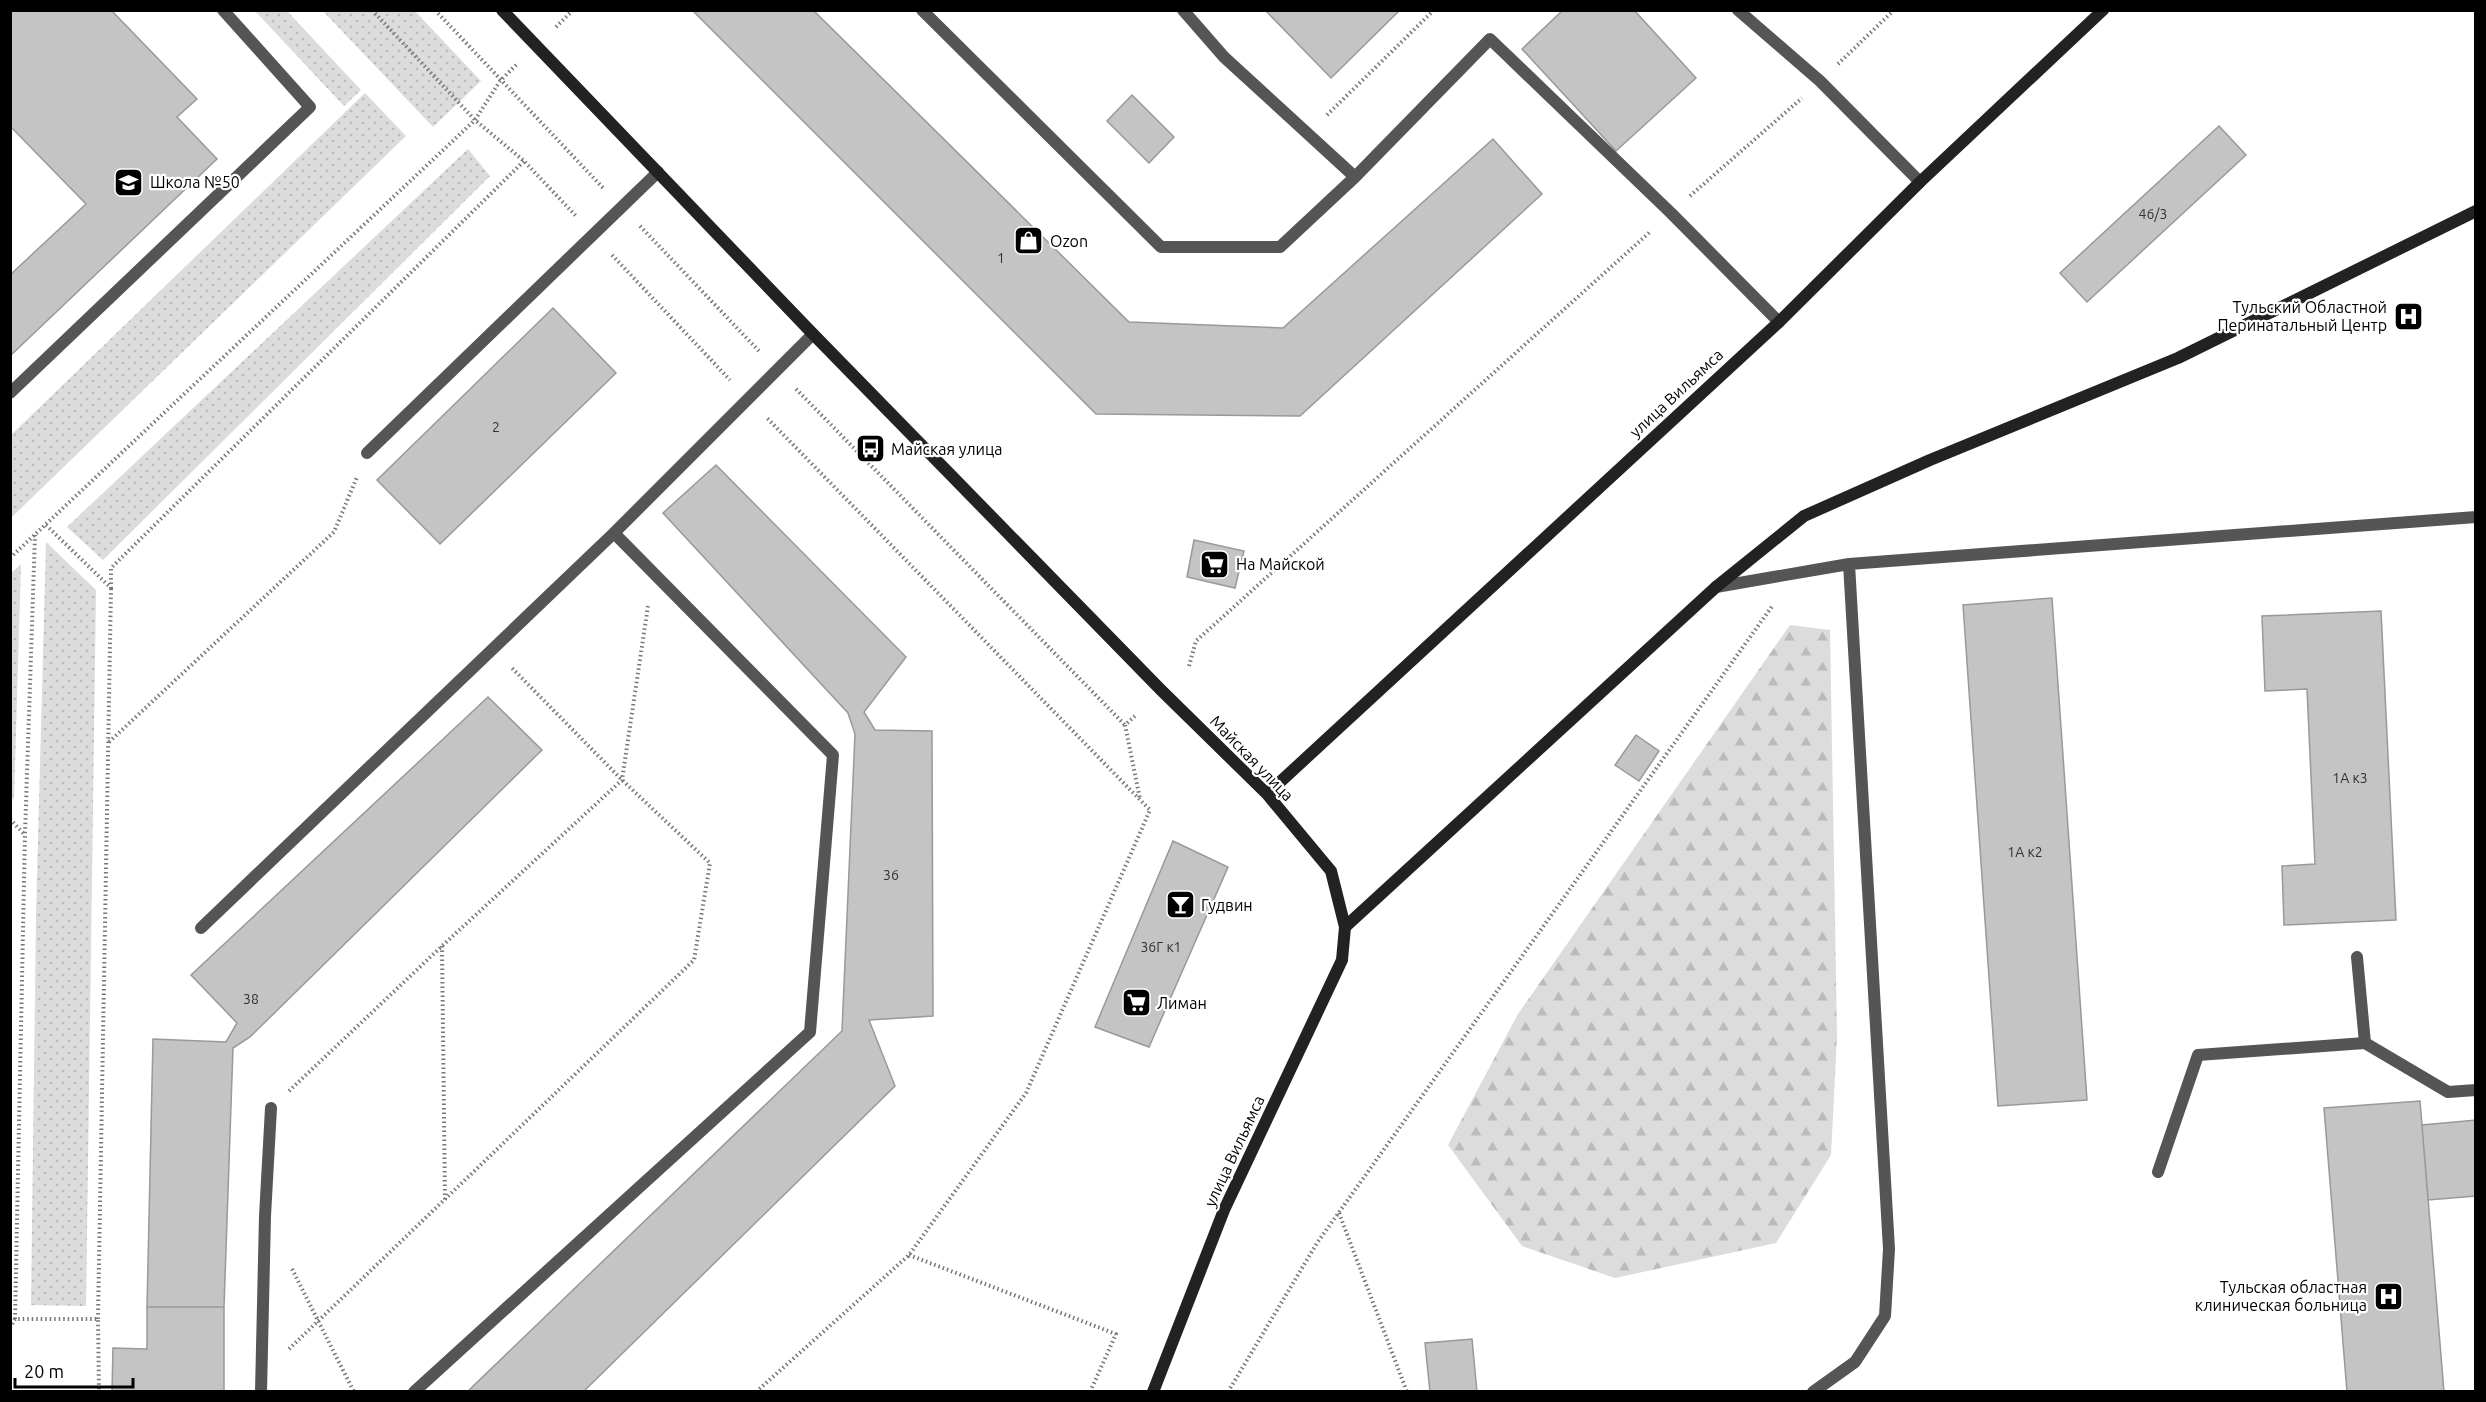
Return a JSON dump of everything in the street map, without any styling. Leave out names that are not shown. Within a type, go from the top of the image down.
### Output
[{"type":"street","name":"Майская улица","points":[[502,10],[813,334],[1161,690],[1267,794],[1331,871],[1345,927]]},
{"type":"street","name":"улица Вильямса","points":[[1267,794],[1779,322],[1920,182],[2103,10]]},
{"type":"street","points":[[1345,927],[1716,587],[1804,516],[1930,460],[2178,358],[2475,211]]},
{"type":"street","name":"улица Вильямса","points":[[1153,1392],[1224,1210],[1342,960],[1345,927]]},
{"type":"lane","points":[[10,393],[310,107],[223,10]]},
{"type":"lane","points":[[922,10],[1161,247],[1280,247],[1355,177],[1490,39],[1671,213],[1779,322]]},
{"type":"lane","points":[[1183,10],[1224,57],[1355,177]]},
{"type":"lane","points":[[1738,10],[1820,81],[1920,182]]},
{"type":"lane","points":[[366,453],[658,172]]},
{"type":"lane","points":[[201,928],[614,533],[813,334]]},
{"type":"lane","points":[[1716,587],[1849,564],[2475,517]]},
{"type":"lane","points":[[414,1392],[810,1032],[833,755],[614,533]]},
{"type":"lane","points":[[1813,1392],[1855,1362],[1885,1316],[1889,1249],[1849,564]]},
{"type":"lane","points":[[2357,957],[2365,1043]]},
{"type":"lane","points":[[2158,1172],[2198,1055],[2365,1043],[2448,1092],[2475,1090]]},
{"type":"lane","points":[[261,1392],[265,1216],[271,1108]]},
{"type":"path","points":[[372,10],[475,120],[524,161],[748,399],[1150,810],[1026,1093],[909,1255],[756,1392]]},
{"type":"path","points":[[10,558],[475,120],[501,81],[573,10]]},
{"type":"path","points":[[1308,134],[1434,10]]},
{"type":"path","points":[[1189,666],[1196,641],[1820,81],[1894,10]]},
{"type":"path","points":[[99,1392],[98,1319],[111,568],[524,161]]},
{"type":"path","points":[[108,743],[334,532],[366,453]]},
{"type":"path","points":[[46,525],[111,588]]},
{"type":"path","points":[[10,1328],[15,1319],[25,834],[35,535]]},
{"type":"path","points":[[271,1108],[622,780],[653,573]]},
{"type":"path","points":[[1228,1392],[1317,1243],[1774,604],[1775,578]]},
{"type":"path","points":[[262,1376],[694,960],[710,863],[622,780],[493,648]]},
{"type":"path","points":[[1135,716],[1125,725],[1140,800]]},
{"type":"path","points":[[10,819],[25,834]]},
{"type":"path","points":[[442,946],[445,1200]]},
{"type":"path","points":[[1339,1213],[1407,1392]]},
{"type":"path","points":[[909,1255],[1116,1334],[1090,1392]]},
{"type":"path","points":[[10,1260],[16,1265]]},
{"type":"path","points":[[292,1268],[354,1392]]},
{"type":"path","points":[[15,1319],[98,1319]]},
{"type":"green space","points":[[255,11],[287,11],[361,90],[344,106]]},
{"type":"green space","points":[[323,11],[415,11],[481,81],[433,127]]},
{"type":"green space","points":[[365,93],[406,136],[11,518],[11,435]]},
{"type":"green space","points":[[468,149],[490,176],[103,560],[67,527]]},
{"type":"green space","points":[[46,542],[96,590],[86,1306],[31,1305],[36,915]]},
{"type":"green space","points":[[21,564],[14,800],[10,796],[10,574]]},
{"type":"green space","points":[[1790,625],[1830,630],[1837,1036],[1831,1155],[1776,1243],[1615,1278],[1522,1246],[1448,1145],[1518,1014]]},
{"type":"building","name":"Школа №50","points":[[10,10],[111,10],[197,99],[177,117],[217,159],[10,356],[10,275],[86,204],[10,126]]},
{"type":"building","points":[[692,10],[813,10],[1129,322],[1283,328],[1493,139],[1542,194],[1300,416],[1096,414]]},
{"type":"building","points":[[1265,10],[1400,10],[1331,78]]},
{"type":"building","points":[[1563,10],[1634,10],[1696,78],[1616,151],[1522,49]]},
{"type":"building","points":[[1132,95],[1174,137],[1149,163],[1107,121]]},
{"type":"building","points":[[2219,126],[2246,155],[2087,302],[2060,273]]},
{"type":"building","points":[[553,308],[616,373],[440,544],[377,480]]},
{"type":"building","points":[[716,465],[906,657],[864,712],[875,730],[932,731],[933,1016],[869,1020],[895,1086],[583,1392],[467,1392],[842,1031],[855,734],[848,713],[663,513]]},
{"type":"building","name":"На Майской","points":[[1194,540],[1244,551],[1235,588],[1187,577]]},
{"type":"building","points":[[2052,598],[2087,1100],[1998,1106],[1963,605]]},
{"type":"building","points":[[2381,611],[2396,920],[2284,925],[2282,866],[2315,864],[2307,689],[2265,691],[2262,616]]},
{"type":"building","points":[[488,697],[542,750],[250,1037],[233,1048],[224,1307],[147,1307],[153,1039],[226,1042],[237,1023],[191,975]]},
{"type":"building","points":[[1636,735],[1659,751],[1639,781],[1615,765]]},
{"type":"building","points":[[1173,841],[1228,867],[1149,1047],[1095,1027]]},
{"type":"building","name":"Тульская областная клиническая больница","points":[[2420,1101],[2444,1392],[2347,1392],[2324,1108]]},
{"type":"building","points":[[2476,1120],[2476,1196],[2428,1200],[2422,1125]]},
{"type":"building","points":[[147,1307],[224,1307],[224,1392],[112,1392],[113,1348],[147,1349]]},
{"type":"building","points":[[1472,1339],[1477,1392],[1430,1392],[1425,1343]]},
{"type":"place","name":"Школа №50","points":[[129,182]]},
{"type":"place","name":"Ozon","points":[[1029,241]]},
{"type":"place","name":"Тульский Областной Перинатальный Центр","points":[[2408,316]]},
{"type":"place","name":"Майская улица","points":[[870,449]]},
{"type":"place","name":"На Майской","points":[[1215,564]]},
{"type":"place","name":"Гудвин","points":[[1180,905]]},
{"type":"place","name":"Лиман","points":[[1136,1003]]},
{"type":"place","name":"Тульская областная клиническая больница","points":[[2388,1296]]}]
